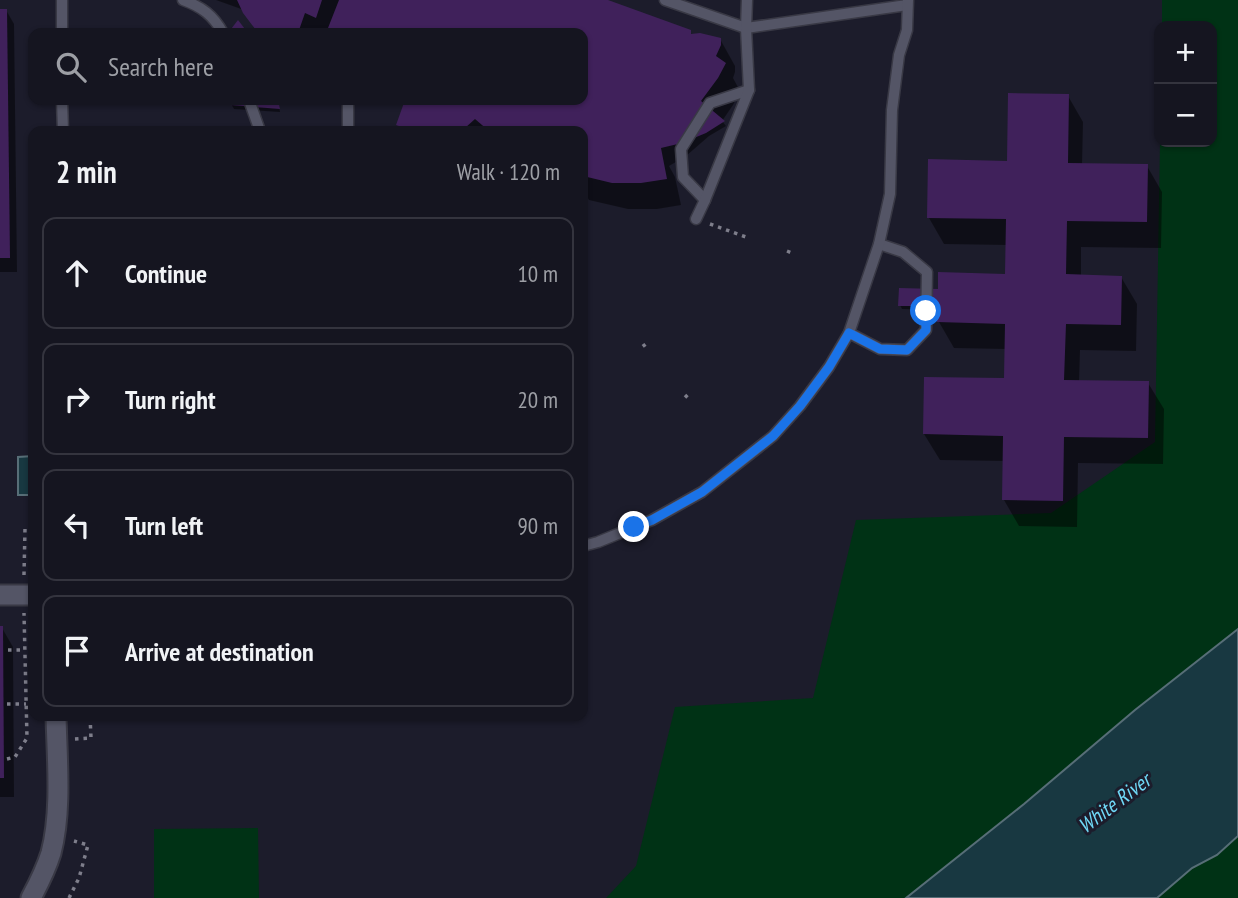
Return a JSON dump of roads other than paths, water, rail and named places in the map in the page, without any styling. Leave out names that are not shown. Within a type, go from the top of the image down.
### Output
[{"type":"street","points":[[0,595],[27,596]]},
{"type":"street","points":[[31,898],[42,878],[54,833],[57,804],[56,721]]},
{"type":"lane","points":[[62,0],[62,28]]},
{"type":"lane","points":[[183,0],[215,19],[220,28]]},
{"type":"lane","points":[[588,545],[652,520],[702,492],[773,436],[800,406],[829,367],[849,333],[879,244],[890,194],[892,110],[898,55],[906,30],[907,2],[746,28],[665,0]]},
{"type":"lane","points":[[702,0],[702,13]]},
{"type":"lane","points":[[696,219],[749,90],[747,0]]},
{"type":"lane","points":[[705,200],[683,177],[681,149],[710,103],[749,90]]},
{"type":"lane","points":[[62,105],[63,126]]},
{"type":"lane","points":[[251,105],[258,126]]},
{"type":"lane","points":[[348,105],[348,126]]},
{"type":"lane","points":[[849,333],[880,349],[907,350],[926,330],[926,272],[903,252],[879,244]]},
{"type":"water","points":[[28,456],[28,495],[18,495],[18,457]]},
{"type":"water","name":"White River","points":[[1238,629],[1238,836],[1217,855],[1192,868],[1157,898],[906,898],[1024,804],[1135,710]]}]
